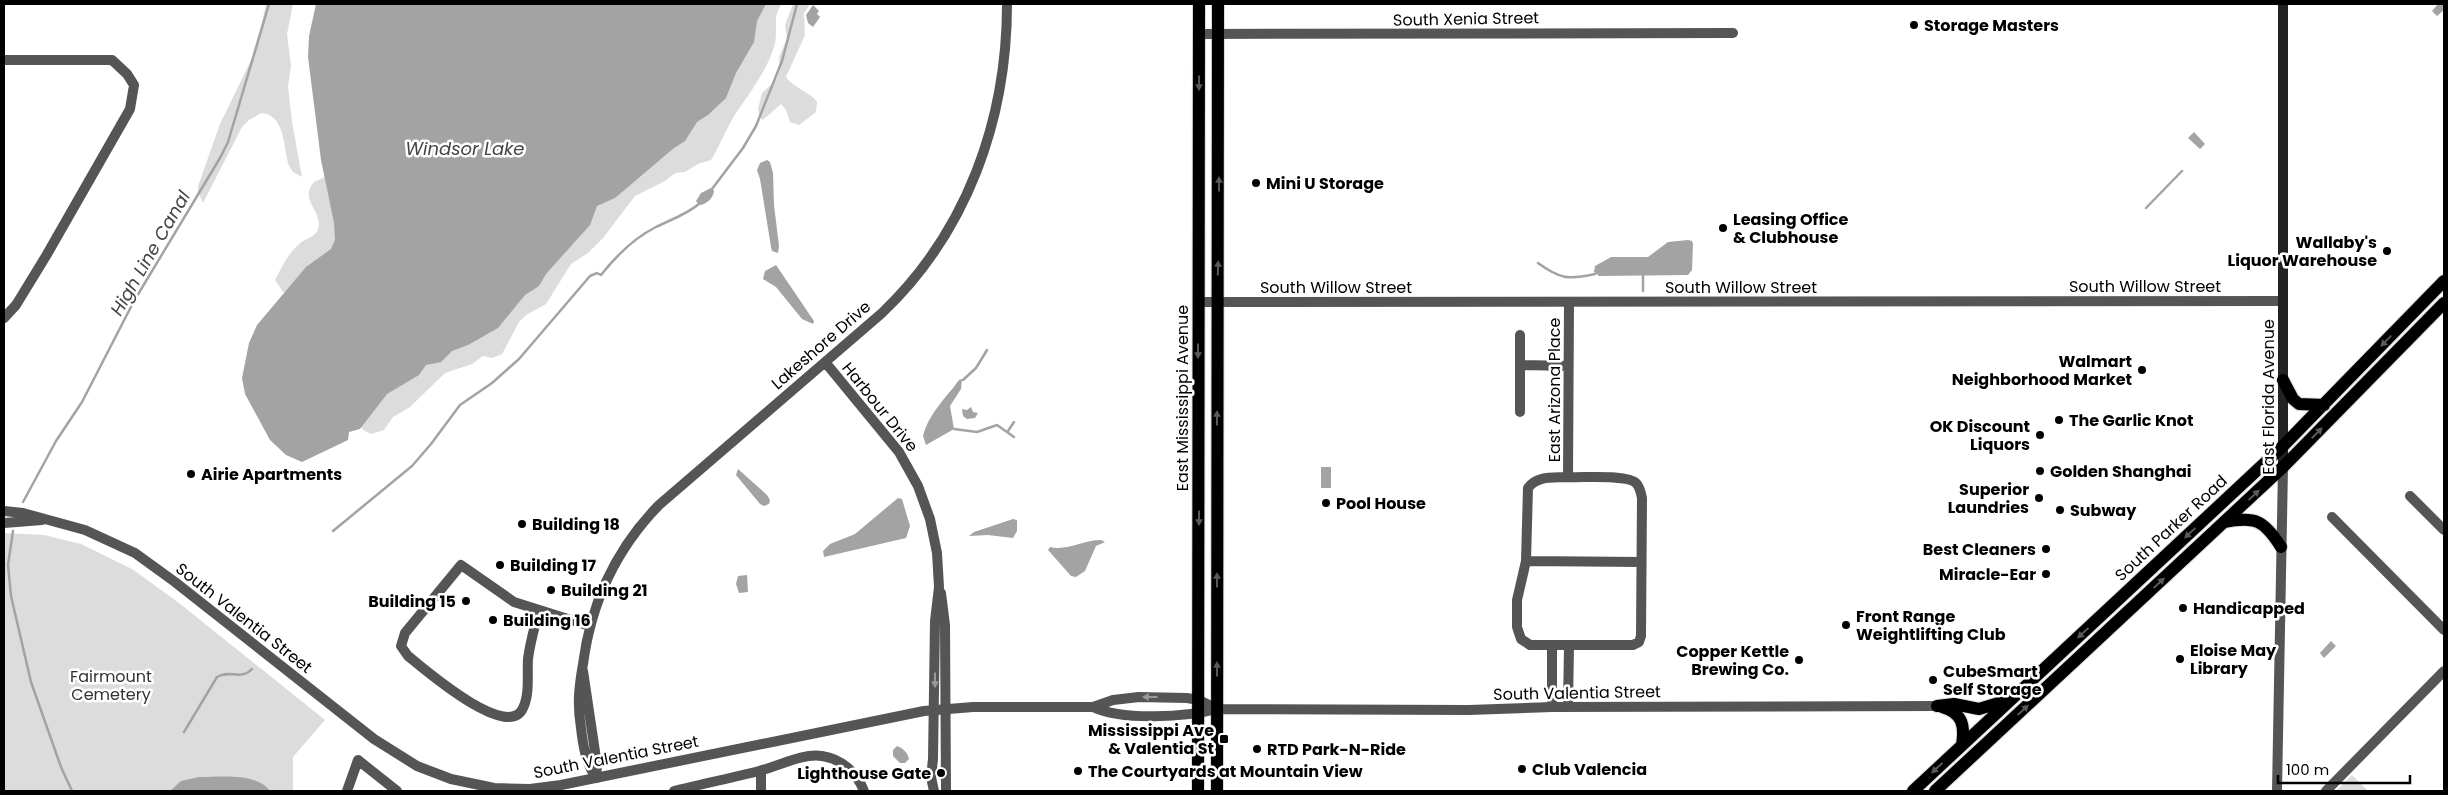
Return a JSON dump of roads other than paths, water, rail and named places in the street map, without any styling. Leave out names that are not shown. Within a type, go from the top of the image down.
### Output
[{"type":"main road","name":"East Mississippi Avenue","points":[[1198,791],[1199,4]]},
{"type":"main road","points":[[1217,791],[1218,4]]},
{"type":"main road","name":"East Florida Avenue","points":[[2283,4],[2283,467]]},
{"type":"main road","name":"South Parker Road","points":[[1913,791],[2283,446],[2444,281]]},
{"type":"main road","name":"South Parker Road","points":[[1935,791],[2283,467],[2444,302]]},
{"type":"main road","points":[[2283,380],[2292,397],[2299,404],[2305,406],[2324,404]]},
{"type":"main road","points":[[2224,522],[2244,519],[2258,521],[2269,529],[2281,547]]},
{"type":"main road","points":[[1937,706],[1957,705],[1979,709],[2014,697]]},
{"type":"main road","points":[[1957,705],[1967,711],[1982,726],[1987,734],[1987,743]]},
{"type":"main road","points":[[1937,706],[1953,711],[1961,719],[1964,726],[1962,745]]},
{"type":"street","name":"Lakeshore Drive","points":[[596,778],[597,765],[582,667],[598,598],[611,570],[625,546],[647,518],[668,496],[876,318],[905,289],[937,247],[964,200],[984,155],[997,108],[1005,57],[1007,4]]},
{"type":"street","name":"South Xenia Street","points":[[1199,34],[1733,33]]},
{"type":"street","points":[[4,60],[112,60],[127,74],[134,85],[130,109],[16,305],[5,314]]},
{"type":"street","name":"South Willow Street","points":[[1198,302],[2283,301]]},
{"type":"street","name":"East Arizona Place","points":[[1552,645],[1530,645],[1521,639],[1517,627],[1517,600],[1526,562],[1526,495],[1532,482],[1544,478],[1568,477],[1569,303]]},
{"type":"street","points":[[1520,335],[1520,412]]},
{"type":"street","name":"Harbour Drive","points":[[825,362],[892,441],[913,476],[932,528],[937,553],[939,587],[945,618],[940,709],[930,768],[934,791]]},
{"type":"street","points":[[1520,365],[1568,366]]},
{"type":"street","name":"East Florida Avenue","points":[[2277,791],[2283,467]]},
{"type":"street","points":[[1552,707],[1552,645],[1626,645],[1639,642],[1641,636],[1642,498],[1637,484],[1624,478],[1568,477]]},
{"type":"street","points":[[2410,496],[2444,530]]},
{"type":"street","name":"South Valentia Street","points":[[4,511],[22,512],[43,520],[94,533],[144,560],[374,739],[420,768],[458,781],[505,789],[547,787],[596,778],[894,716],[940,709],[1093,707],[1116,714],[1199,714],[1218,709],[1469,710],[1552,707],[1937,706]]},
{"type":"street","points":[[2332,517],[2444,630]]},
{"type":"street","name":"South Valentia Street","points":[[4,523],[43,520]]},
{"type":"street","points":[[1526,562],[1641,562]]},
{"type":"street","points":[[539,610],[529,650],[524,705],[519,714],[508,718],[467,702],[408,656],[401,646],[405,633],[461,565],[502,595],[539,610],[590,626]]},
{"type":"street","points":[[1568,707],[1569,646]]},
{"type":"street","points":[[2326,791],[2444,671]]},
{"type":"street","name":"South Valentia Street","points":[[1093,707],[1108,701],[1131,698],[1183,697],[1199,700],[1218,709]]},
{"type":"street","name":"Harbour Drive","points":[[940,709],[946,791]]},
{"type":"street","points":[[674,791],[761,771],[808,756],[824,756],[839,762],[852,771],[864,791]]},
{"type":"street","points":[[347,791],[358,760],[397,791]]},
{"type":"street","points":[[760,791],[761,771]]},
{"type":"water","name":"Windsor Lake","points":[[316,4],[766,4],[757,21],[754,42],[736,73],[726,98],[708,115],[697,122],[685,141],[674,148],[615,198],[597,206],[590,225],[546,274],[539,286],[525,295],[498,328],[468,345],[452,351],[441,362],[426,365],[419,375],[387,394],[360,429],[349,432],[348,440],[302,462],[286,455],[270,440],[245,394],[242,378],[249,343],[257,325],[306,267],[331,249],[335,240],[334,223],[321,160],[308,57],[309,36]]},
{"type":"water","points":[[2438,4],[2444,4],[2444,10],[2437,16],[2432,11]]},
{"type":"water","points":[[813,5],[819,11],[817,14],[820,17],[813,27],[808,23],[806,15]]},
{"type":"water","points":[[2194,132],[2205,144],[2200,149],[2188,138]]},
{"type":"water","points":[[767,160],[770,162],[773,173],[778,253],[772,251],[757,170],[760,163]]},
{"type":"water","points":[[711,188],[714,190],[714,193],[711,198],[704,204],[699,205],[696,201],[701,193]]},
{"type":"water","points":[[1692,241],[1693,244],[1692,270],[1688,275],[1599,276],[1594,272],[1595,266],[1611,257],[1648,257],[1668,242]]},
{"type":"water","points":[[776,265],[814,321],[813,324],[802,319],[776,287],[763,279],[765,271]]},
{"type":"water","points":[[962,379],[961,389],[950,406],[954,429],[926,445],[923,436],[929,420],[938,406],[959,380]]},
{"type":"water","points":[[971,407],[973,412],[978,413],[975,418],[967,419],[963,416],[962,409],[967,410]]},
{"type":"water","points":[[1321,467],[1331,467],[1331,488],[1321,488]]},
{"type":"water","points":[[738,469],[767,495],[770,500],[769,504],[764,506],[760,504],[736,475]]},
{"type":"water","points":[[898,498],[902,499],[910,526],[906,538],[824,557],[823,551],[830,544],[855,534]]},
{"type":"water","points":[[1013,519],[1017,520],[1017,531],[1013,538],[988,535],[969,536],[974,532]]},
{"type":"water","points":[[1101,540],[1105,542],[1096,546],[1085,571],[1076,577],[1071,576],[1048,550],[1050,547],[1063,548]]},
{"type":"water","points":[[747,575],[748,592],[739,593],[736,584],[738,576]]},
{"type":"water","points":[[2331,641],[2336,646],[2324,658],[2320,653]]},
{"type":"water","points":[[897,746],[908,755],[909,759],[905,763],[900,763],[893,756],[893,750]]},
{"type":"water","points":[[227,776],[247,778],[264,785],[270,791],[170,791],[181,781],[199,777]]},
{"type":"waterway","name":"High Line Canal","points":[[23,502],[56,441],[82,402],[134,301],[228,142],[269,4]]},
{"type":"waterway","points":[[712,189],[743,148],[756,126],[782,61],[797,4]]},
{"type":"waterway","points":[[2146,208],[2182,171]]},
{"type":"waterway","points":[[333,531],[412,466],[460,405],[492,383],[519,359],[590,276],[597,273],[601,275],[619,254],[640,236],[684,214],[700,203]]},
{"type":"waterway","points":[[1538,263],[1552,272],[1565,277],[1595,274]]},
{"type":"waterway","points":[[1643,274],[1643,291]]},
{"type":"waterway","points":[[963,380],[976,368],[987,350]]},
{"type":"waterway","points":[[1008,431],[1014,422]]},
{"type":"waterway","points":[[954,429],[977,432],[997,425],[1014,437]]},
{"type":"waterway","name":"High Line Canal","points":[[13,531],[8,565],[11,596],[31,682],[61,767],[72,791]]},
{"type":"waterway","points":[[184,732],[217,677],[226,674],[244,674],[252,669]]},
{"type":"place","name":"Storage Masters","points":[[1914,25]]},
{"type":"place","name":"Mini U Storage","points":[[1256,183]]},
{"type":"place","name":"Leasing Office & Clubhouse","points":[[1723,228]]},
{"type":"place","name":"Wallaby's Liquor Warehouse","points":[[2387,251]]},
{"type":"place","name":"Walmart Neighborhood Market","points":[[2142,370]]},
{"type":"place","name":"The Garlic Knot","points":[[2059,420]]},
{"type":"place","name":"OK Discount Liquors","points":[[2040,435]]},
{"type":"place","name":"Golden Shanghai","points":[[2040,471]]},
{"type":"place","name":"Airie Apartments","points":[[191,474]]},
{"type":"place","name":"Superior Laundries","points":[[2039,498]]},
{"type":"place","name":"Pool House","points":[[1326,503]]},
{"type":"place","name":"Subway","points":[[2060,510]]},
{"type":"place","name":"Building 18","points":[[522,524]]},
{"type":"place","name":"Best Cleaners","points":[[2046,549]]},
{"type":"place","name":"Building 17","points":[[500,565]]},
{"type":"place","name":"Miracle-Ear","points":[[2046,574]]},
{"type":"place","name":"Building 21","points":[[551,590]]},
{"type":"place","name":"Building 15","points":[[466,601]]},
{"type":"place","name":"Handicapped","points":[[2183,608]]},
{"type":"place","name":"Building 16","points":[[493,620]]},
{"type":"place","name":"Front Range Weightlifting Club","points":[[1846,625]]},
{"type":"place","name":"Eloise May Library","points":[[2180,659]]},
{"type":"place","name":"Copper Kettle Brewing Co.","points":[[1799,660]]},
{"type":"place","name":"CubeSmart Self Storage","points":[[1933,680]]},
{"type":"place","name":"Mississippi Ave & Valentia St","points":[[1224,739]]},
{"type":"place","name":"RTD Park-N-Ride","points":[[1257,749]]},
{"type":"place","name":"Club Valencia","points":[[1522,769]]},
{"type":"place","name":"The Courtyards at Mountain View","points":[[1078,771]]},
{"type":"place","name":"Lighthouse Gate","points":[[941,773]]},
{"type":"park label","name":"Fairmount Cemetery","points":[[111,685]]}]
